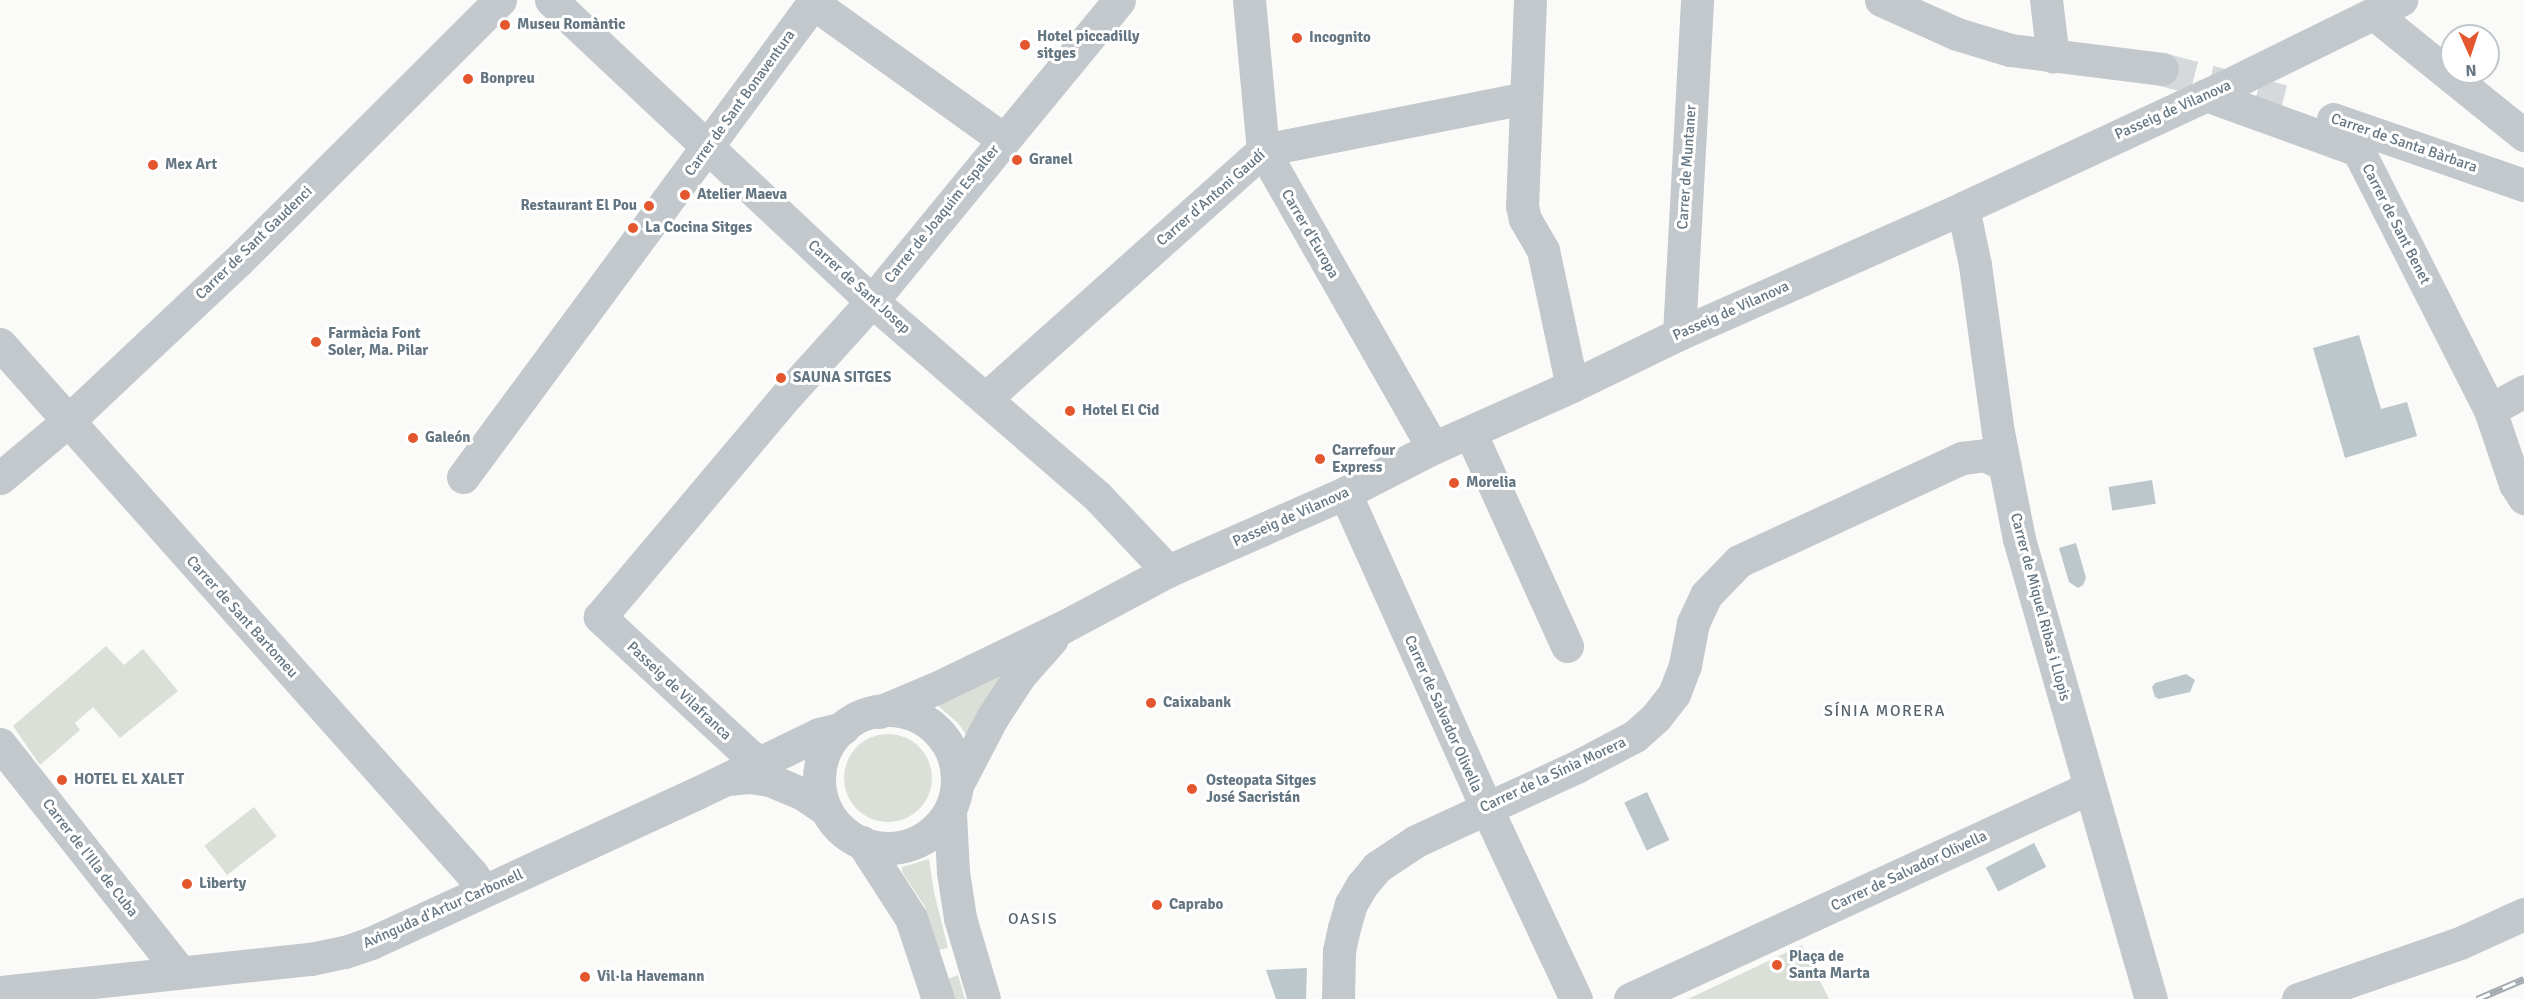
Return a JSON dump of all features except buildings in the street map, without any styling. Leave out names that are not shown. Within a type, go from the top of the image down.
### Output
[{"type":"street","name":"Carrer de Sant Gaudenci","points":[[0,478],[68,421],[238,261],[500,0]]},
{"type":"street","name":"Carrer de Sant Josep","points":[[551,0],[872,301],[1098,497],[1168,571]]},
{"type":"street","name":"Carrer de Joaquim Espalter","points":[[600,617],[788,393],[872,301],[1119,0]]},
{"type":"street","name":"Carrer d'Europa","points":[[1249,0],[1263,150],[1433,448]]},
{"type":"street","points":[[1530,0],[1522,206],[1525,219],[1543,250],[1572,386]]},
{"type":"street","name":"Carrer de Muntaner","points":[[1678,334],[1697,0]]},
{"type":"street","points":[[1881,0],[1957,34],[2010,50],[2162,69]]},
{"type":"street","points":[[2046,0],[2053,57]]},
{"type":"street","name":"Carrer de Sant Bonaventura","points":[[464,477],[813,3],[1003,139]]},
{"type":"street","points":[[2388,7],[2524,135]]},
{"type":"street","name":"Passeig de Vilanova","points":[[879,712],[942,686],[1063,627],[1168,571],[1345,493],[1433,448],[1572,386],[1678,334],[1963,208],[2388,7]]},
{"type":"street","name":"Carrer de Sant Benet","points":[[2206,95],[2358,150],[2490,410],[2515,484],[2524,498]]},
{"type":"street","name":"Carrer d'Antoni Gaudí","points":[[986,398],[1263,150],[1525,98]]},
{"type":"street","name":"Carrer de Santa Bàrbara","points":[[2283,101],[2524,185]]},
{"type":"street","name":"Carrer de Miquel Ribas i Llopis","points":[[1963,208],[1975,265],[2005,465],[2019,539],[2151,999]]},
{"type":"street","name":"Carrer de Sant Bartomeu","points":[[0,344],[472,874],[483,891]]},
{"type":"street","points":[[2490,410],[2524,391]]},
{"type":"street","points":[[1470,432],[1567,646]]},
{"type":"street","name":"Carrer de la Sínia Morera","points":[[1338,999],[1339,951],[1344,927],[1351,904],[1362,885],[1377,867],[1395,854],[1486,807],[1608,751],[1635,736],[1656,717],[1674,694],[1685,665],[1693,623],[1706,595],[1739,561],[1962,458],[1985,454],[2005,465]]},
{"type":"street","name":"Carrer de Salvador Olivella","points":[[1345,493],[1486,807],[1576,999]]},
{"type":"street","name":"Passeig de Vilafranca","points":[[600,617],[750,756],[761,762]]},
{"type":"street","name":"Passeig de Vilanova","points":[[953,799],[992,718],[1020,675],[1063,627]]},
{"type":"street","points":[[953,799],[933,832],[916,843],[897,848],[862,842],[836,825],[824,808],[819,771],[822,756],[826,746],[843,728],[859,716],[879,712],[913,715],[940,733],[955,761],[953,872],[960,918],[984,999]]},
{"type":"street","name":"Avinguda d'Artur Carbonell","points":[[0,992],[311,959],[345,952],[371,943],[726,780],[819,734],[843,728]]},
{"type":"street","name":"Carrer de l'Illa de Cuba","points":[[0,744],[180,972]]},
{"type":"street","name":"Avinguda d'Artur Carbonell","points":[[726,780],[749,777],[770,780],[803,794],[824,808]]},
{"type":"street","name":"Carrer de Salvador Olivella","points":[[1630,999],[2078,793],[2088,784]]},
{"type":"street","points":[[862,842],[911,918],[938,999]]},
{"type":"street","points":[[2298,999],[2460,943],[2524,914]]},
{"type":"shaded area","points":[[2359,335],[2381,409],[2407,402],[2417,436],[2345,458],[2313,348]]},
{"type":"shaded area","points":[[2152,480],[2156,504],[2112,511],[2109,487]]},
{"type":"shaded area","points":[[2076,543],[2086,578],[2083,585],[2078,588],[2069,582],[2059,548]]},
{"type":"shaded area","points":[[106,646],[124,665],[143,649],[178,691],[120,738],[93,707],[75,723],[80,730],[40,765],[13,726]]},
{"type":"shaded area","points":[[1026,655],[969,739],[958,723],[937,705],[994,678]]},
{"type":"shaded area","points":[[2186,674],[2195,680],[2190,692],[2159,699],[2155,697],[2152,687],[2155,683]]},
{"type":"shaded area","points":[[888,734],[905,738],[919,747],[928,761],[932,778],[928,795],[919,809],[905,818],[888,822],[871,818],[857,809],[848,795],[844,778],[848,761],[857,747],[871,738]]},
{"type":"shaded area","points":[[1647,792],[1669,840],[1647,851],[1624,803]]},
{"type":"shaded area","points":[[254,807],[277,836],[227,875],[204,846]]},
{"type":"shaded area","points":[[2034,843],[2046,867],[1998,892],[1986,868]]},
{"type":"shaded area","points":[[929,859],[934,892],[948,948],[939,950],[925,907],[902,872],[902,867]]},
{"type":"shaded area","name":"Plaça de Santa Marta","points":[[1802,945],[1829,999],[1688,999]]},
{"type":"shaded area","points":[[1307,968],[1306,999],[1276,999],[1266,970]]},
{"type":"shaded area","points":[[958,975],[965,999],[953,999],[947,979]]},
{"type":"tunnel","points":[[2162,69],[2283,101]]},
{"type":"railway","points":[[2477,999],[2524,979]]},
{"type":"place","name":"Museu Romàntic","points":[[505,25]]},
{"type":"place","name":"Incognito","points":[[1297,38]]},
{"type":"place","name":"Hotel piccadilly sitges","points":[[1025,45]]},
{"type":"place","name":"Bonpreu","points":[[468,79]]},
{"type":"place","name":"Granel","points":[[1017,160]]},
{"type":"place","name":"Mex Art","points":[[153,165]]},
{"type":"place","name":"Atelier Maeva","points":[[685,195]]},
{"type":"place","name":"Restaurant El Pou","points":[[649,206]]},
{"type":"place","name":"La Cocina Sitges","points":[[633,228]]},
{"type":"place","name":"Farmàcia Font Soler, Ma. Pilar","points":[[316,342]]},
{"type":"place","name":"SAUNA SITGES","points":[[781,378]]},
{"type":"place","name":"Hotel El Cid","points":[[1070,411]]},
{"type":"place","name":"Galeón","points":[[413,438]]},
{"type":"place","name":"Carrefour Express","points":[[1320,459]]},
{"type":"place","name":"Morelia","points":[[1454,483]]},
{"type":"place","name":"Caixabank","points":[[1151,703]]},
{"type":"place","name":"HOTEL EL XALET","points":[[62,780]]},
{"type":"place","name":"Osteopata Sitges José Sacristán","points":[[1192,789]]},
{"type":"place","name":"Liberty","points":[[187,884]]},
{"type":"place","name":"Caprabo","points":[[1157,905]]},
{"type":"place","name":"Plaça de Santa Marta","points":[[1777,965]]},
{"type":"place","name":"Vil·la Havemann","points":[[585,977]]},
{"type":"district","name":"SÍNIA MORERA","points":[[1885,711]]},
{"type":"district","name":"OASIS","points":[[1033,919]]}]
